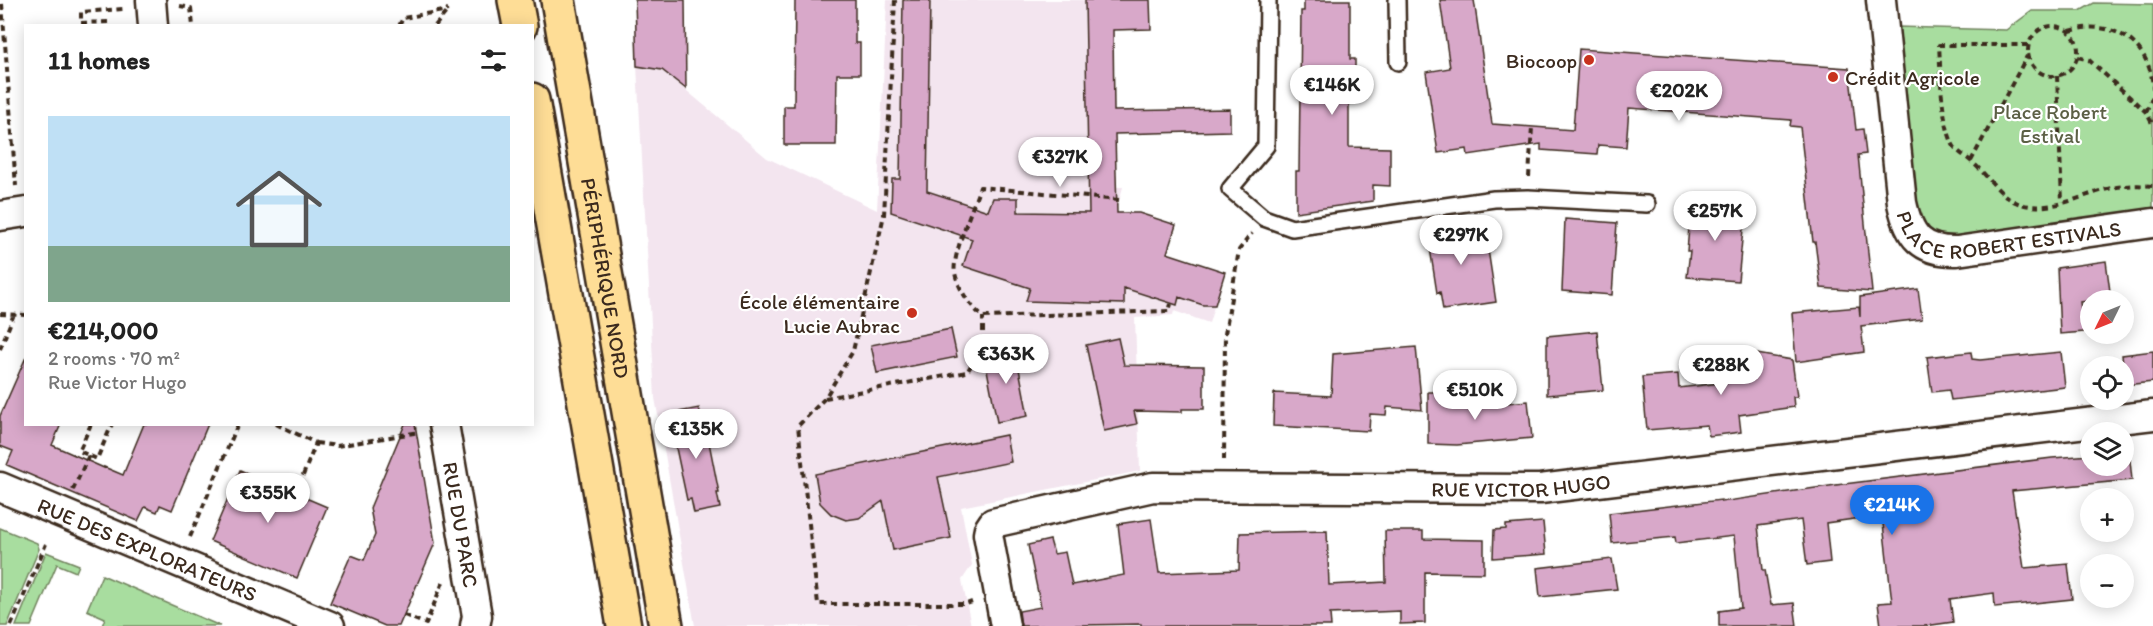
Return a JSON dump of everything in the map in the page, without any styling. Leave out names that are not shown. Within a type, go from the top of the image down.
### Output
[{"type":"highway","name":"PÉRIPHÉRIQUE NORD","points":[[558,0],[666,626]]},
{"type":"highway","name":"PÉRIPHÉRIQUE NORD","points":[[534,111],[624,626]]},
{"type":"street","points":[[151,0],[153,24]]},
{"type":"street","name":"PLACE ROBERT ESTIVALS","points":[[1881,0],[1902,203],[1906,220],[1916,239],[1924,245],[1939,250],[1957,251],[2153,223]]},
{"type":"street","points":[[0,216],[21,202]]},
{"type":"street","name":"RUE VICTOR HUGO","points":[[1005,626],[988,534],[993,523],[1153,487],[1540,489],[2153,415]]},
{"type":"street","name":"RUE DU PARC","points":[[433,428],[477,616],[475,626]]},
{"type":"street","name":"RUE DES EXPLORATEURS","points":[[0,487],[330,626]]},
{"type":"lane","points":[[1268,0],[1266,146],[1230,189],[1264,218],[1292,228],[1494,199],[1528,198],[1647,204]]},
{"type":"lane","points":[[1397,0],[1398,62]]},
{"type":"path","points":[[108,22],[81,23],[81,12],[123,9],[124,0]]},
{"type":"path","points":[[179,0],[179,5],[191,8],[193,24]]},
{"type":"path","points":[[895,0],[884,215],[853,351],[825,398],[798,426],[818,604],[966,604],[999,594]]},
{"type":"path","points":[[3,4],[21,202]]},
{"type":"path","points":[[400,24],[403,18],[448,10],[437,24]]},
{"type":"path","points":[[2056,25],[2070,31],[2078,43],[2078,57],[2070,70],[2057,76],[2047,76],[2038,72],[2031,64],[2028,55],[2028,45],[2035,32],[2056,25]]},
{"type":"path","points":[[2070,31],[2082,27],[2098,28],[2114,30],[2128,37],[2152,72],[2153,89]]},
{"type":"path","points":[[2028,45],[1940,45],[1946,126],[1951,142],[1959,154],[1971,161],[2001,193],[2016,203],[2031,207],[2048,206],[2115,187],[2153,186]]},
{"type":"path","points":[[1971,161],[2028,55]]},
{"type":"path","points":[[2078,57],[2089,60],[2146,112],[2153,125]]},
{"type":"path","points":[[2057,76],[2062,202]]},
{"type":"path","points":[[2146,112],[2153,96]]},
{"type":"path","points":[[1530,168],[1532,127]]},
{"type":"path","points":[[1119,200],[980,187],[957,255],[954,272],[962,290],[973,308],[983,317],[1169,311],[1171,304]]},
{"type":"path","points":[[1224,487],[1225,334],[1239,250],[1264,218]]},
{"type":"path","points":[[0,314],[24,315]]},
{"type":"path","points":[[0,349],[14,314]]},
{"type":"path","points":[[825,398],[967,372],[983,346],[983,317]]},
{"type":"path","points":[[90,426],[79,451],[97,459],[111,426]]},
{"type":"path","points":[[188,541],[237,426]]},
{"type":"path","points":[[280,426],[316,443],[337,446],[433,428]]},
{"type":"path","points":[[296,493],[316,443]]},
{"type":"path","points":[[72,493],[89,455]]},
{"type":"path","points":[[11,626],[46,544]]},
{"type":"path","points":[[404,615],[426,624],[445,578]]},
{"type":"shaded area","name":"École élémentaire Lucie Aubrac","points":[[887,0],[1112,0],[1116,187],[1123,187],[1116,212],[1125,213],[1125,239],[1225,272],[1209,323],[1174,311],[1173,315],[1135,318],[1140,471],[961,507],[972,565],[962,580],[971,626],[695,626],[655,398],[637,66],[662,70],[767,158],[877,210]]},
{"type":"green space","name":"Place Robert Estival","points":[[2094,3],[2153,4],[2153,212],[1953,241],[1929,232],[1918,213],[1913,190],[1908,146],[1911,145],[1898,27],[2006,30],[2032,11],[2080,11]]},
{"type":"green space","points":[[0,528],[37,543],[39,549],[7,626],[0,626]]},
{"type":"green space","points":[[46,552],[79,565],[76,572],[57,564],[31,626],[16,626]]},
{"type":"green space","points":[[102,575],[220,626],[102,626],[105,618],[87,610]]},
{"type":"building","points":[[635,0],[685,0],[686,89],[662,70],[637,66]]},
{"type":"building","points":[[795,0],[855,0],[855,43],[860,43],[860,74],[837,74],[836,145],[784,145],[784,106],[794,106]]},
{"type":"building","points":[[903,0],[930,0],[927,191],[988,211],[993,198],[1018,198],[1018,212],[1089,213],[1085,0],[1150,0],[1151,29],[1113,30],[1114,111],[1230,109],[1230,131],[1115,134],[1117,213],[1139,213],[1176,225],[1167,253],[1225,272],[1215,305],[1203,305],[1179,297],[1177,305],[1124,288],[1124,304],[1026,301],[1030,288],[963,266],[972,239],[891,212],[892,179],[900,179]]},
{"type":"building","points":[[1304,0],[1350,0],[1350,59],[1355,59],[1355,100],[1349,100],[1349,147],[1390,148],[1390,186],[1373,185],[1373,201],[1296,212],[1296,171],[1299,171],[1301,11],[1304,11]]},
{"type":"building","points":[[1440,0],[1474,0],[1492,124],[1573,130],[1579,49],[1849,68],[1856,130],[1863,129],[1866,154],[1858,155],[1872,292],[1821,288],[1815,242],[1813,242],[1800,127],[1790,126],[1791,120],[1629,108],[1626,147],[1598,145],[1597,154],[1541,150],[1541,144],[1468,155],[1467,149],[1438,153],[1426,72],[1450,68]]},
{"type":"building","points":[[1691,204],[1745,209],[1738,281],[1687,277]]},
{"type":"building","points":[[1565,219],[1617,223],[1612,295],[1562,291]]},
{"type":"building","points":[[1477,221],[1480,244],[1487,243],[1496,302],[1443,310],[1440,292],[1437,293],[1427,229]]},
{"type":"building","points":[[2106,261],[2110,290],[2080,290],[2080,332],[2060,334],[2057,268]]},
{"type":"building","points":[[1918,289],[1922,319],[1861,326],[1864,352],[1796,362],[1792,313],[1859,307],[1860,317],[1860,297]]},
{"type":"building","points":[[951,329],[957,357],[877,373],[871,345]]},
{"type":"building","points":[[1597,331],[1603,390],[1547,395],[1547,336]]},
{"type":"building","points":[[1118,338],[1124,365],[1204,366],[1204,409],[1182,409],[1182,412],[1134,411],[1137,424],[1104,431],[1086,345]]},
{"type":"building","points":[[1416,347],[1422,410],[1387,407],[1386,415],[1370,414],[1369,431],[1273,426],[1274,393],[1331,396],[1333,354]]},
{"type":"building","points":[[1015,348],[1028,416],[997,422],[984,354]]},
{"type":"building","points":[[1734,350],[1792,360],[1797,397],[1793,397],[1794,407],[1739,415],[1741,432],[1709,436],[1707,425],[1647,430],[1642,377],[1678,374],[1679,388],[1737,381]]},
{"type":"building","points":[[2153,351],[2153,382],[2134,384],[2134,356],[2122,355]]},
{"type":"building","points":[[1971,352],[1972,359],[1980,360],[2061,352],[2065,387],[1951,400],[1949,390],[1932,392],[1927,357]]},
{"type":"building","points":[[24,362],[24,426],[60,426],[52,445],[123,475],[143,426],[207,426],[172,510],[160,505],[157,512],[145,507],[138,521],[7,465],[13,451],[0,446],[0,416]]},
{"type":"building","points":[[1428,392],[1462,392],[1462,407],[1528,401],[1532,438],[1457,445],[1428,444]]},
{"type":"building","points":[[699,408],[703,423],[705,422],[720,508],[694,513],[691,499],[687,500],[672,429],[676,428],[673,413]]},
{"type":"building","points":[[404,426],[415,426],[435,543],[399,626],[385,626],[330,603],[351,555],[364,560],[375,535],[370,508]]},
{"type":"building","points":[[1006,435],[1011,462],[938,477],[951,538],[893,550],[883,501],[859,518],[846,520],[831,514],[820,503],[815,474]]},
{"type":"building","points":[[2080,456],[2080,476],[2132,476],[2132,480],[2012,491],[2024,568],[2068,564],[2072,599],[1995,607],[1994,593],[1950,599],[1953,622],[1925,626],[1881,626],[1878,603],[1892,602],[1882,515],[1826,523],[1830,562],[1807,565],[1801,520],[1758,526],[1763,570],[1765,570],[1771,605],[1794,603],[1797,626],[1719,626],[1719,611],[1741,608],[1734,536],[1676,543],[1675,537],[1612,543],[1609,513],[1721,500],[1721,502]]},
{"type":"building","points":[[240,470],[327,507],[297,578],[210,541]]},
{"type":"building","points":[[1151,519],[1159,573],[1239,570],[1240,533],[1327,531],[1329,585],[1386,582],[1385,531],[1423,531],[1423,539],[1484,540],[1484,573],[1425,572],[1425,623],[1400,624],[1400,611],[1330,614],[1331,626],[1141,626],[1141,624],[1021,626],[1019,611],[1041,607],[1028,545],[1050,540],[1054,554],[1065,552],[1072,585],[1124,575],[1118,524]]},
{"type":"building","points":[[1543,522],[1546,554],[1493,558],[1494,530],[1506,529],[1506,525]]},
{"type":"building","points":[[1612,559],[1617,589],[1540,597],[1537,568]]},
{"type":"place","name":"Biocoop","points":[[1589,60]]},
{"type":"place","name":"Crédit Agricole","points":[[1833,77]]},
{"type":"place","name":"École élémentaire Lucie Aubrac","points":[[912,313]]}]
